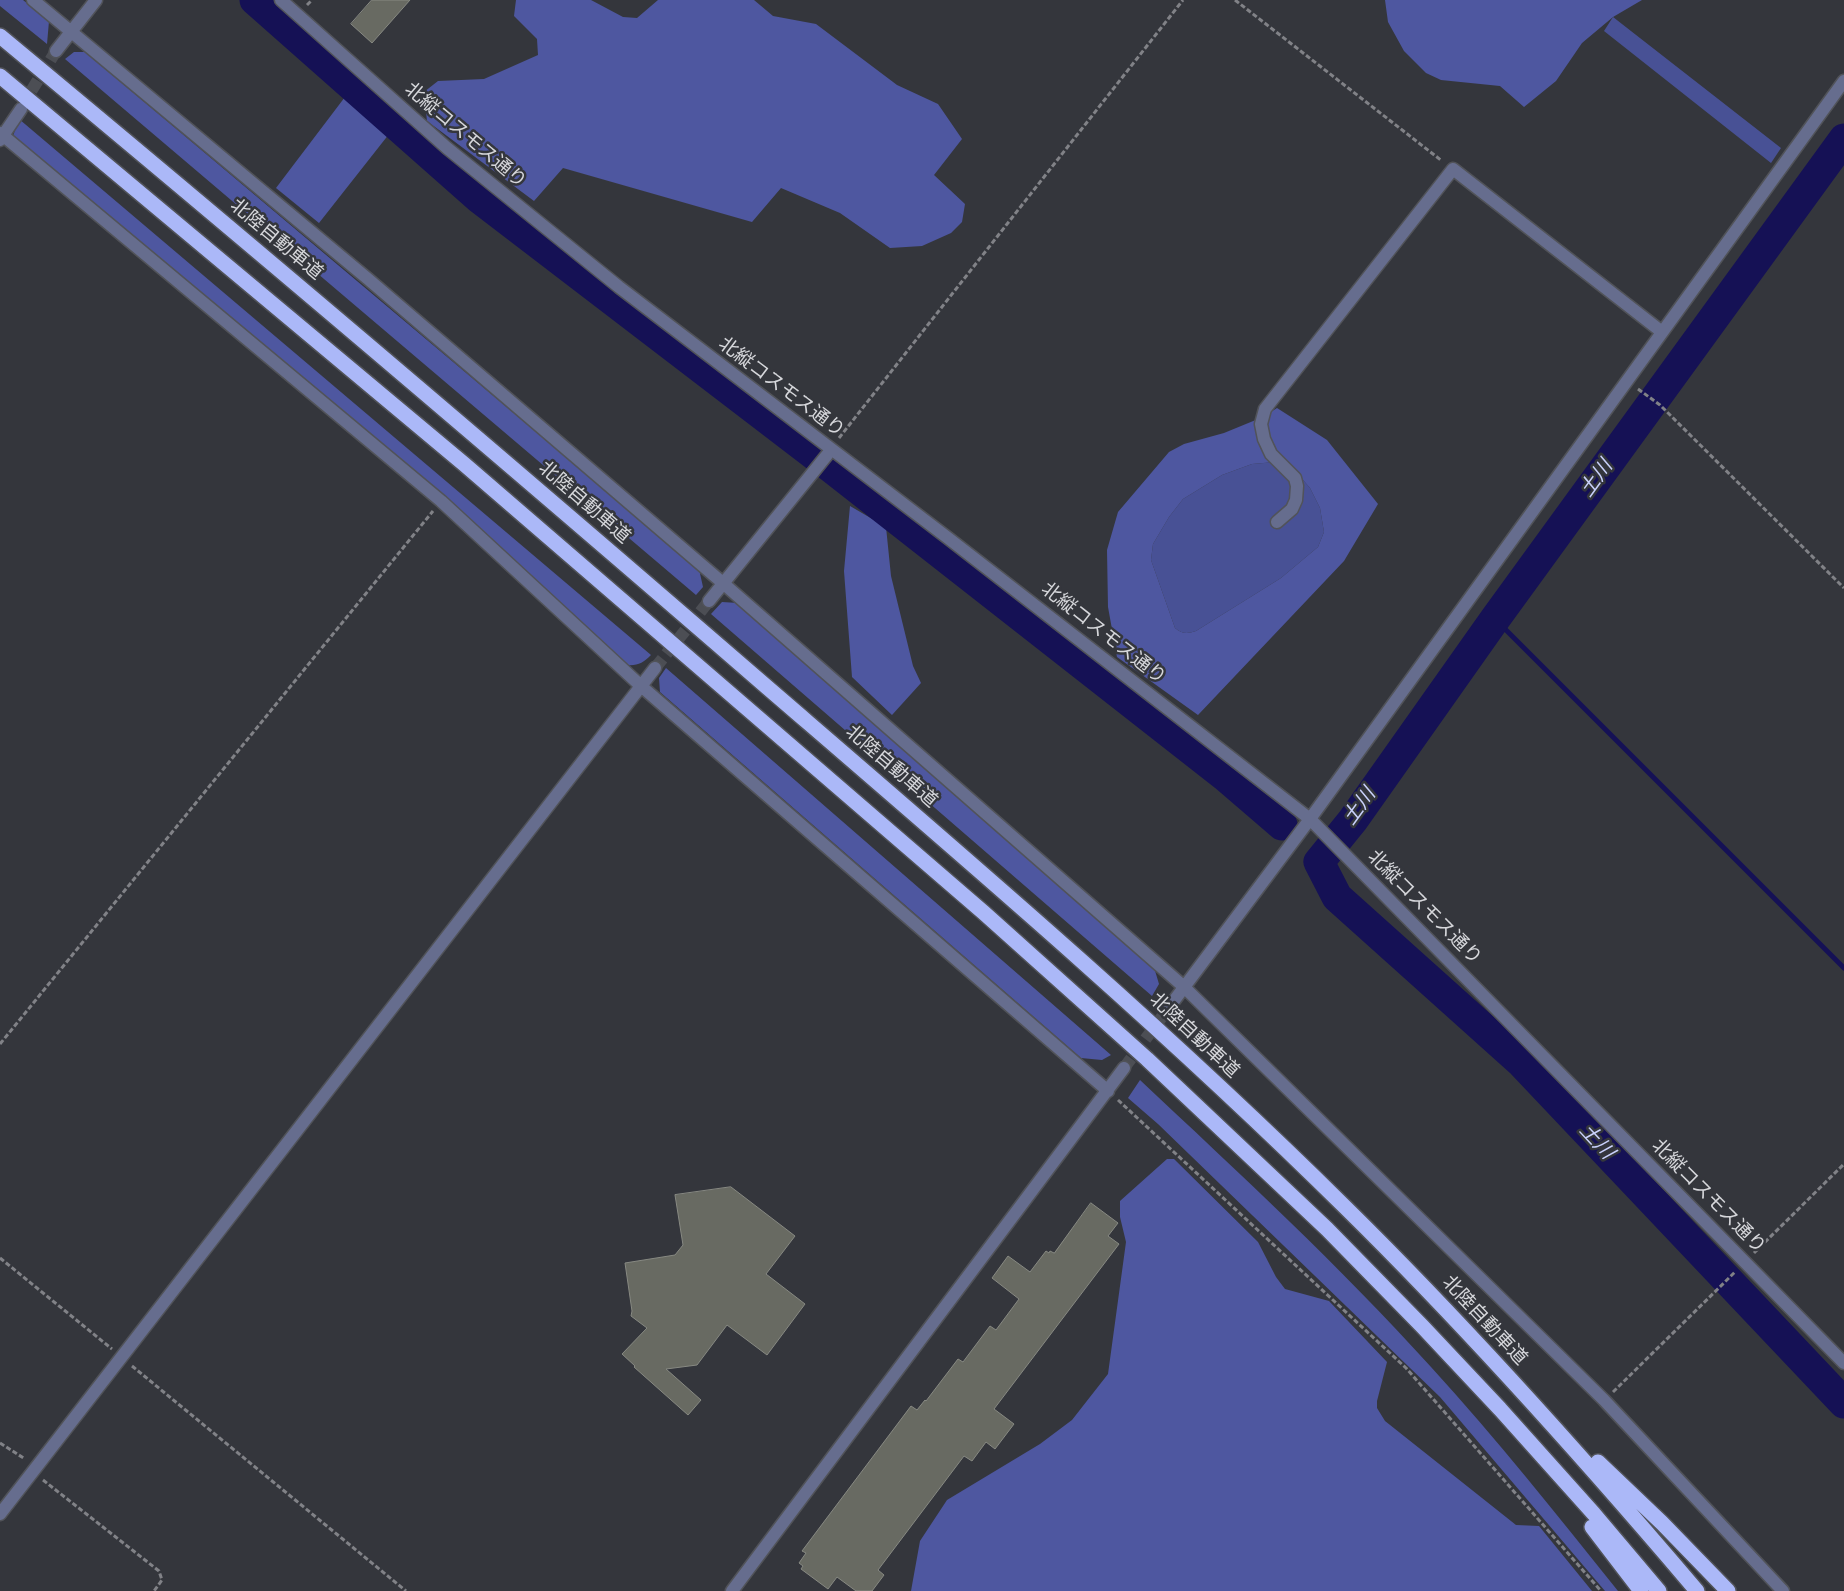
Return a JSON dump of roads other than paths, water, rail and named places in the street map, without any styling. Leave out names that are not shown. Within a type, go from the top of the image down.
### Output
[{"type":"highway","name":"北陸自動車道","points":[[0,36],[482,441],[1015,901],[1165,1036],[1255,1119],[1348,1209],[1441,1304],[1616,1495],[1697,1591]]},
{"type":"highway","points":[[0,76],[464,464],[983,912],[1147,1059],[1327,1229],[1422,1326],[1500,1409],[1594,1514],[1659,1591]]},
{"type":"highway","points":[[1522,1391],[1654,1516],[1728,1591]]},
{"type":"highway","points":[[1500,1409],[1641,1591]]},
{"type":"street","points":[[33,0],[368,279],[724,584],[1183,986],[1604,1400],[1783,1591]]},
{"type":"street","points":[[56,50],[96,0]]},
{"type":"street","name":"北縦コスモス通り","points":[[280,0],[447,148],[619,287],[828,452],[948,538],[1313,822],[1742,1265],[1844,1363]]},
{"type":"street","points":[[1170,1006],[1183,986],[1313,822],[1662,332],[1844,81]]},
{"type":"street","points":[[21,109],[1,136],[442,501],[641,686],[1108,1091]]},
{"type":"street","points":[[1277,522],[1292,509],[1296,500],[1297,486],[1295,478],[1271,454],[1264,439],[1261,424],[1265,409],[1453,169],[1662,332]]},
{"type":"street","points":[[709,601],[828,452]]},
{"type":"street","points":[[0,1514],[655,668]]},
{"type":"street","points":[[732,1591],[1124,1068]]},
{"type":"waterway","points":[[255,0],[479,198],[833,469],[1225,776],[1282,825]]},
{"type":"waterway","name":"土川","points":[[1844,139],[1495,619],[1353,820],[1319,862],[1337,897],[1522,1063],[1844,1403]]},
{"type":"waterway","points":[[1495,619],[1844,968]]},
{"type":"tunnel","points":[[22,106],[56,51]]},
{"type":"tunnel","points":[[655,668],[709,601]]},
{"type":"tunnel","points":[[1124,1068],[1170,1006]]}]
